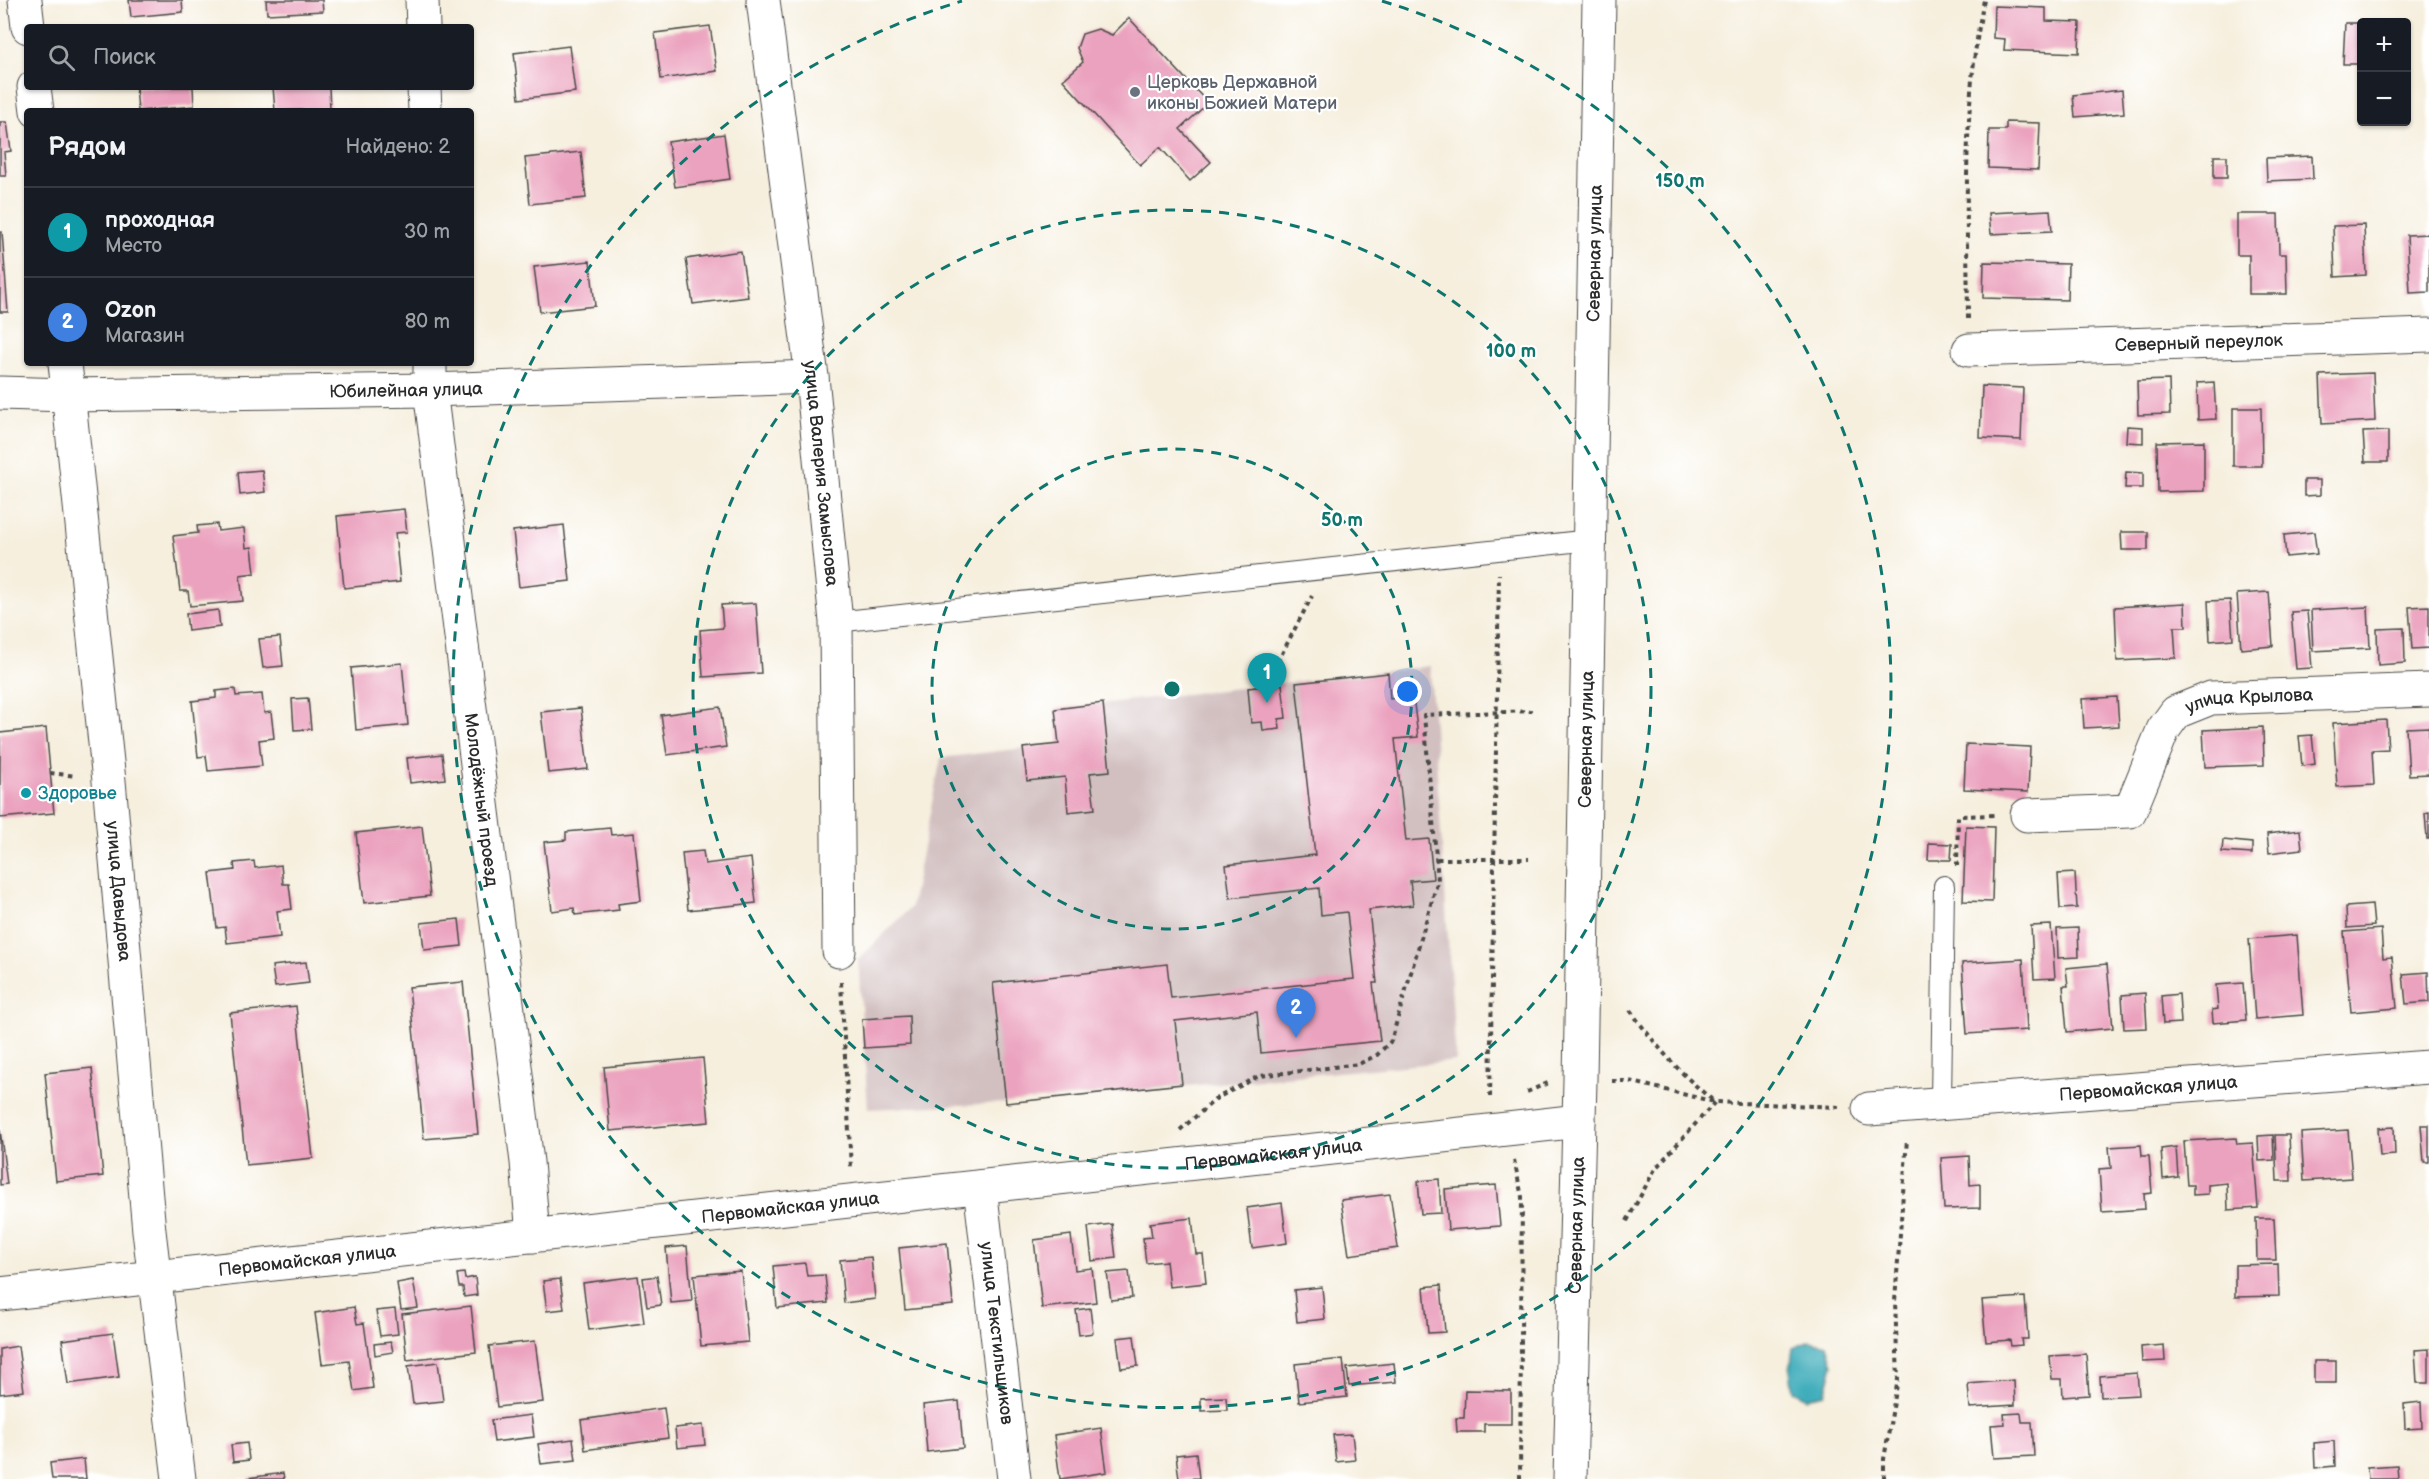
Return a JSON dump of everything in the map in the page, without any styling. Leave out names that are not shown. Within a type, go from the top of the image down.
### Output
[{"type":"street","points":[[25,0],[28,24]]},
{"type":"street","points":[[422,0],[423,24]]},
{"type":"street","name":"улица Валерия Замыслова","points":[[764,0],[812,377],[836,622],[839,951]]},
{"type":"street","name":"Северная улица","points":[[1570,1479],[1580,1121],[1599,0]]},
{"type":"street","points":[[34,90],[37,108]]},
{"type":"street","points":[[424,90],[425,108]]},
{"type":"street","name":"Северный переулок","points":[[1968,350],[2429,335]]},
{"type":"street","name":"улица Давыдова","points":[[65,366],[109,781],[154,1277],[179,1479]]},
{"type":"street","name":"Юбилейная улица","points":[[0,393],[68,395],[430,376],[812,377]]},
{"type":"street","name":"Молодёжный проезд","points":[[430,376],[525,1150],[533,1236]]},
{"type":"street","name":"улица Крылова","points":[[2027,815],[2130,811],[2163,730],[2169,721],[2176,712],[2211,698],[2429,690]]},
{"type":"street","name":"Первомайская улица","points":[[1869,1109],[2429,1067]]},
{"type":"street","name":"Первомайская улица","points":[[0,1294],[1580,1121]]},
{"type":"street","name":"улица Текстильщиков","points":[[980,1186],[1014,1479]]},
{"type":"lane","points":[[836,622],[1590,540]]},
{"type":"lane","points":[[1925,1105],[1944,886]]},
{"type":"path","points":[[1968,350],[1966,151],[1974,44],[1984,0]]},
{"type":"path","points":[[1490,1107],[1499,550]]},
{"type":"path","points":[[1265,686],[1325,569]]},
{"type":"path","points":[[1174,1132],[1184,1129],[1217,1098],[1258,1076],[1359,1064],[1377,1055],[1391,1041],[1438,880],[1424,715],[1532,711]]},
{"type":"path","points":[[1944,886],[1958,866],[1958,816],[2027,815]]},
{"type":"path","points":[[1437,859],[1529,859]]},
{"type":"path","points":[[839,951],[852,1180]]},
{"type":"path","points":[[1630,1010],[1654,1044],[1685,1077],[1715,1102]]},
{"type":"path","points":[[1629,1081],[1715,1102],[1869,1109]]},
{"type":"path","points":[[1627,1221],[1655,1169],[1715,1102]]},
{"type":"path","points":[[1884,1479],[1884,1459],[1898,1379],[1895,1300],[1925,1105]]},
{"type":"path","points":[[1513,1156],[1522,1197],[1520,1479]]},
{"type":"shaded area","points":[[1430,666],[1456,1061],[1006,1103],[868,1109],[858,960],[911,907],[941,758],[1059,744],[1055,709]]},
{"type":"water","points":[[1810,1341],[1827,1345],[1833,1365],[1825,1394],[1807,1398],[1793,1391],[1790,1370],[1793,1348]]},
{"type":"building","points":[[129,0],[182,0],[183,12],[131,17]]},
{"type":"building","points":[[266,0],[322,0],[323,11],[267,14]]},
{"type":"building","points":[[1994,6],[2046,8],[2046,21],[2080,22],[2079,53],[2004,50],[2005,39],[1993,38]]},
{"type":"building","name":"Церковь Державной иконы Божией Матери","points":[[1129,18],[1208,103],[1180,129],[1211,162],[1190,181],[1160,147],[1140,165],[1063,80],[1083,62],[1077,48],[1082,34],[1098,29],[1112,35]]},
{"type":"building","points":[[2345,23],[2357,23],[2357,64],[2343,64]]},
{"type":"building","points":[[710,26],[717,71],[661,79],[655,33]]},
{"type":"building","points":[[569,46],[575,92],[519,99],[514,53]]},
{"type":"building","points":[[136,90],[193,90],[194,106],[138,108]]},
{"type":"building","points":[[273,90],[329,90],[330,108],[275,108]]},
{"type":"building","points":[[2122,90],[2124,113],[2075,117],[2073,95]]},
{"type":"building","points":[[0,122],[7,122],[11,151],[4,152],[6,176],[0,176]]},
{"type":"building","points":[[2006,122],[2040,123],[2038,170],[1988,168],[1989,130],[2006,130]]},
{"type":"building","points":[[724,134],[730,179],[675,187],[668,142]]},
{"type":"building","points":[[581,152],[586,198],[530,204],[525,158]]},
{"type":"building","points":[[2214,156],[2227,156],[2227,178],[2214,178]]},
{"type":"building","points":[[2312,156],[2313,179],[2267,181],[2266,158]]},
{"type":"building","points":[[2050,210],[2052,231],[1991,234],[1989,213]]},
{"type":"building","points":[[2237,214],[2278,214],[2279,254],[2286,254],[2287,294],[2249,294],[2249,255],[2237,255]]},
{"type":"building","points":[[2364,225],[2366,275],[2335,277],[2333,226]]},
{"type":"building","points":[[0,232],[2,232],[8,312],[0,312]]},
{"type":"building","points":[[2429,234],[2429,292],[2410,293],[2407,235]]},
{"type":"building","points":[[741,251],[748,297],[693,304],[686,259]]},
{"type":"building","points":[[590,261],[595,306],[540,312],[534,267]]},
{"type":"building","points":[[1984,262],[2068,264],[2067,300],[1983,298]]},
{"type":"building","points":[[2373,373],[2375,421],[2322,424],[2320,375]]},
{"type":"building","points":[[2169,380],[2170,414],[2138,415],[2137,381]]},
{"type":"building","points":[[2214,382],[2216,419],[2198,420],[2197,383]]},
{"type":"building","points":[[1982,386],[2023,388],[2021,440],[1980,438]]},
{"type":"building","points":[[2233,408],[2261,408],[2262,466],[2233,466]]},
{"type":"building","points":[[2127,426],[2143,427],[2143,443],[2126,442]]},
{"type":"building","points":[[2388,431],[2388,462],[2365,462],[2363,432]]},
{"type":"building","points":[[2204,441],[2204,491],[2158,492],[2157,442]]},
{"type":"building","points":[[262,470],[265,492],[240,495],[238,472]]},
{"type":"building","points":[[2126,472],[2143,473],[2143,488],[2125,488]]},
{"type":"building","points":[[2304,480],[2320,480],[2320,495],[2304,496]]},
{"type":"building","points":[[404,509],[407,532],[395,533],[400,582],[344,588],[337,516]]},
{"type":"building","points":[[217,524],[218,531],[244,528],[246,548],[252,547],[255,573],[240,575],[243,601],[190,606],[188,591],[180,591],[173,536],[198,533],[197,526]]},
{"type":"building","points":[[564,525],[570,581],[519,587],[513,531]]},
{"type":"building","points":[[2121,532],[2148,532],[2148,550],[2122,550]]},
{"type":"building","points":[[2314,532],[2317,554],[2286,557],[2284,535]]},
{"type":"building","points":[[2269,592],[2273,646],[2241,649],[2237,594]]},
{"type":"building","points":[[2230,600],[2233,639],[2210,641],[2208,601]]},
{"type":"building","points":[[756,603],[761,673],[703,677],[700,630],[723,628],[721,605]]},
{"type":"building","points":[[2185,603],[2186,627],[2174,627],[2176,658],[2117,661],[2115,607]]},
{"type":"building","points":[[2429,606],[2429,648],[2412,649],[2409,607]]},
{"type":"building","points":[[2368,607],[2370,648],[2313,651],[2311,610]]},
{"type":"building","points":[[218,610],[220,627],[188,631],[186,614]]},
{"type":"building","points":[[2307,611],[2312,668],[2296,669],[2291,612]]},
{"type":"building","points":[[2404,628],[2405,663],[2378,665],[2377,629]]},
{"type":"building","points":[[280,637],[283,666],[263,668],[259,639]]},
{"type":"building","points":[[402,663],[408,725],[356,730],[351,668]]},
{"type":"building","points":[[1388,673],[1390,699],[1413,696],[1418,737],[1395,739],[1406,841],[1429,839],[1433,879],[1410,881],[1413,905],[1369,910],[1377,983],[1373,983],[1380,1041],[1261,1053],[1257,1012],[1175,1021],[1182,1084],[1006,1103],[993,983],[1167,964],[1171,998],[1354,979],[1347,912],[1321,915],[1319,888],[1230,898],[1226,865],[1315,855],[1296,683]]},
{"type":"building","points":[[1282,684],[1286,718],[1279,719],[1280,729],[1263,731],[1262,722],[1251,723],[1248,688]]},
{"type":"building","points":[[235,689],[236,696],[262,694],[264,713],[271,712],[274,738],[259,740],[262,766],[208,771],[206,756],[198,757],[192,701],[216,698],[216,691]]},
{"type":"building","points":[[2117,697],[2119,726],[2084,728],[2082,699]]},
{"type":"building","points":[[308,698],[311,729],[294,730],[292,699]]},
{"type":"building","points":[[1103,703],[1110,771],[1090,773],[1095,809],[1068,812],[1065,777],[1027,781],[1023,748],[1059,744],[1055,709]]},
{"type":"building","points":[[720,707],[726,747],[667,755],[661,715]]},
{"type":"building","points":[[581,708],[588,769],[548,773],[541,712]]},
{"type":"building","points":[[2386,720],[2388,749],[2372,750],[2374,785],[2337,787],[2333,723]]},
{"type":"building","points":[[2263,727],[2264,765],[2205,767],[2203,730]]},
{"type":"building","points":[[2429,727],[2429,774],[2409,775],[2406,728]]},
{"type":"building","name":"Здоровье","points":[[46,728],[54,813],[0,818],[0,733]]},
{"type":"building","points":[[2312,735],[2315,764],[2302,766],[2299,736]]},
{"type":"building","points":[[1966,744],[2030,747],[2028,792],[1964,789]]},
{"type":"building","points":[[442,754],[445,779],[410,783],[407,758]]},
{"type":"building","points":[[2429,812],[2429,839],[2427,839],[2425,813]]},
{"type":"building","points":[[422,826],[430,896],[364,903],[356,833]]},
{"type":"building","points":[[1966,826],[1994,827],[1992,902],[1963,901]]},
{"type":"building","points":[[610,828],[611,835],[634,833],[641,901],[618,904],[619,910],[575,915],[574,908],[552,911],[544,842],[566,840],[566,832]]},
{"type":"building","points":[[2300,830],[2302,849],[2269,853],[2267,834]]},
{"type":"building","points":[[2223,840],[2252,843],[2252,854],[2222,852]]},
{"type":"building","points":[[1929,843],[1952,844],[1951,860],[1928,860]]},
{"type":"building","points":[[703,851],[705,864],[751,858],[756,903],[688,910],[682,853]]},
{"type":"building","points":[[254,861],[255,868],[281,865],[283,884],[289,884],[292,909],[277,911],[280,937],[227,943],[225,927],[217,928],[210,873],[235,870],[234,863]]},
{"type":"building","points":[[2075,873],[2077,908],[2060,909],[2058,874]]},
{"type":"building","points":[[2372,905],[2374,926],[2347,928],[2346,907]]},
{"type":"building","points":[[459,919],[462,946],[424,950],[421,923]]},
{"type":"building","points":[[2051,925],[2055,978],[2034,979],[2031,926]]},
{"type":"building","points":[[2078,928],[2079,957],[2058,958],[2057,929]]},
{"type":"building","points":[[2381,929],[2383,958],[2392,957],[2397,1008],[2351,1012],[2344,932]]},
{"type":"building","points":[[2297,935],[2303,1015],[2255,1019],[2249,939]]},
{"type":"building","points":[[2023,959],[2027,1030],[1967,1034],[1962,963]]},
{"type":"building","points":[[306,962],[309,983],[275,987],[272,966]]},
{"type":"building","points":[[2107,964],[2113,1028],[2067,1032],[2063,986],[2068,986],[2066,968]]},
{"type":"building","points":[[2428,972],[2429,1002],[2406,1004],[2403,974]]},
{"type":"building","points":[[463,982],[478,1134],[424,1139],[409,987]]},
{"type":"building","points":[[2243,983],[2246,1020],[2213,1023],[2212,1010],[2218,1009],[2216,985]]},
{"type":"building","points":[[2145,993],[2147,1028],[2124,1029],[2122,995]]},
{"type":"building","points":[[2179,994],[2181,1023],[2163,1024],[2161,996]]},
{"type":"building","points":[[296,1006],[313,1158],[246,1165],[230,1013]]},
{"type":"building","points":[[909,1016],[910,1045],[864,1048],[862,1019]]},
{"type":"building","points":[[703,1058],[709,1122],[610,1131],[604,1067]]},
{"type":"building","points":[[92,1068],[103,1176],[56,1181],[45,1073]]},
{"type":"building","points":[[2421,1125],[2429,1125],[2429,1162],[2424,1162]]},
{"type":"building","points":[[2394,1127],[2395,1155],[2380,1156],[2378,1128]]},
{"type":"building","points":[[0,1129],[7,1184],[0,1185]]},
{"type":"building","points":[[2348,1130],[2352,1178],[2304,1181],[2301,1133]]},
{"type":"building","points":[[2273,1135],[2274,1160],[2259,1161],[2258,1136]]},
{"type":"building","points":[[2275,1135],[2289,1135],[2291,1181],[2277,1181]]},
{"type":"building","points":[[2236,1138],[2237,1144],[2253,1143],[2258,1208],[2228,1210],[2227,1183],[2208,1185],[2208,1194],[2193,1195],[2193,1185],[2187,1185],[2184,1141]]},
{"type":"building","points":[[2141,1145],[2142,1156],[2149,1156],[2152,1193],[2144,1194],[2145,1209],[2102,1212],[2099,1169],[2111,1168],[2109,1147]]},
{"type":"building","points":[[2176,1147],[2178,1177],[2163,1179],[2161,1149]]},
{"type":"building","points":[[1969,1156],[1970,1185],[1980,1184],[1980,1208],[1944,1209],[1941,1158]]},
{"type":"building","points":[[1439,1179],[1441,1213],[1421,1214],[1418,1181]]},
{"type":"building","points":[[1496,1185],[1500,1226],[1448,1230],[1445,1189]]},
{"type":"building","points":[[1390,1194],[1398,1248],[1349,1255],[1341,1200]]},
{"type":"building","points":[[1282,1203],[1287,1243],[1252,1248],[1247,1208]]},
{"type":"building","points":[[1192,1218],[1196,1254],[1203,1254],[1206,1283],[1169,1287],[1166,1261],[1146,1263],[1143,1238],[1152,1237],[1150,1223]]},
{"type":"building","points":[[2256,1218],[2274,1218],[2276,1260],[2257,1260]]},
{"type":"building","points":[[1112,1224],[1116,1258],[1092,1261],[1088,1227]]},
{"type":"building","points":[[1071,1235],[1075,1270],[1092,1268],[1096,1302],[1042,1308],[1034,1240]]},
{"type":"building","points":[[947,1243],[953,1305],[905,1310],[899,1248]]},
{"type":"building","points":[[687,1246],[692,1301],[671,1303],[666,1248]]},
{"type":"building","points":[[871,1257],[875,1299],[844,1303],[840,1260]]},
{"type":"building","points":[[805,1263],[807,1276],[825,1275],[828,1303],[777,1308],[773,1266]]},
{"type":"building","points":[[2278,1264],[2279,1296],[2235,1297],[2235,1265]]},
{"type":"building","points":[[741,1271],[748,1342],[701,1346],[694,1275]]},
{"type":"building","points":[[1129,1271],[1132,1298],[1111,1300],[1107,1273]]},
{"type":"building","points":[[464,1273],[465,1279],[475,1277],[477,1295],[464,1297],[463,1287],[459,1287],[457,1274]]},
{"type":"building","points":[[638,1276],[644,1323],[589,1330],[583,1283]]},
{"type":"building","points":[[657,1276],[661,1305],[647,1307],[643,1278]]},
{"type":"building","points":[[560,1279],[564,1309],[547,1311],[543,1281]]},
{"type":"building","points":[[413,1280],[418,1308],[401,1310],[397,1283]]},
{"type":"building","points":[[1441,1285],[1445,1332],[1428,1333],[1424,1287]]},
{"type":"building","points":[[1322,1287],[1325,1319],[1297,1322],[1294,1290]]},
{"type":"building","points":[[2025,1297],[2028,1339],[2021,1339],[2022,1345],[2011,1346],[2010,1340],[1986,1342],[1982,1300]]},
{"type":"building","points":[[471,1306],[476,1352],[407,1360],[402,1314]]},
{"type":"building","points":[[354,1307],[357,1324],[364,1323],[373,1388],[354,1391],[349,1361],[322,1364],[315,1313]]},
{"type":"building","points":[[1090,1308],[1093,1333],[1079,1335],[1076,1310]]},
{"type":"building","points":[[395,1309],[398,1334],[380,1336],[376,1311]]},
{"type":"building","points":[[113,1333],[119,1377],[68,1384],[62,1340]]},
{"type":"building","points":[[1134,1336],[1138,1366],[1121,1368],[1117,1338]]},
{"type":"building","points":[[535,1341],[543,1402],[497,1407],[489,1346]]},
{"type":"building","points":[[391,1342],[393,1352],[375,1355],[374,1344]]},
{"type":"building","points":[[2164,1345],[2165,1361],[2142,1362],[2141,1347]]},
{"type":"building","points":[[18,1346],[24,1391],[0,1394],[0,1349]]},
{"type":"building","points":[[2429,1349],[2429,1383],[2417,1383],[2415,1350]]},
{"type":"building","points":[[2086,1354],[2089,1395],[2063,1397],[2062,1379],[2052,1379],[2050,1356]]},
{"type":"building","points":[[1343,1359],[1347,1397],[1299,1402],[1295,1364]]},
{"type":"building","points":[[2314,1361],[2336,1361],[2336,1383],[2314,1383]]},
{"type":"building","points":[[438,1362],[443,1401],[413,1404],[408,1366]]},
{"type":"building","points":[[1394,1363],[1396,1382],[1349,1386],[1347,1368]]},
{"type":"building","points":[[2137,1373],[2139,1395],[2101,1397],[2100,1376]]},
{"type":"building","points":[[2014,1380],[2015,1405],[1970,1408],[1968,1384]]},
{"type":"building","points":[[1465,1390],[1511,1391],[1511,1424],[1484,1424],[1484,1432],[1457,1432],[1456,1418],[1464,1418]]},
{"type":"building","points":[[1226,1397],[1227,1410],[1201,1411],[1201,1398]]},
{"type":"building","points":[[959,1401],[963,1448],[927,1452],[923,1405]]},
{"type":"building","points":[[2421,1402],[2422,1428],[2405,1429],[2404,1404]]},
{"type":"building","points":[[664,1408],[668,1438],[585,1450],[581,1420]]},
{"type":"building","points":[[2021,1413],[2022,1422],[2032,1422],[2034,1456],[1994,1458],[1991,1425],[2005,1424],[2004,1414]]},
{"type":"building","points":[[531,1415],[534,1437],[494,1442],[491,1420]]},
{"type":"building","points":[[703,1425],[705,1445],[677,1448],[675,1428]]},
{"type":"building","points":[[1101,1428],[1107,1472],[1060,1479],[1054,1435]]},
{"type":"building","points":[[1352,1434],[1355,1460],[1336,1462],[1333,1435]]},
{"type":"building","points":[[573,1439],[576,1460],[541,1464],[538,1444]]},
{"type":"building","points":[[2334,1441],[2335,1466],[2315,1468],[2314,1443]]},
{"type":"building","points":[[247,1443],[249,1460],[233,1462],[231,1445]]},
{"type":"building","points":[[1196,1453],[1199,1478],[1179,1479],[1176,1455]]},
{"type":"building","points":[[84,1459],[86,1479],[52,1479],[50,1463]]},
{"type":"building","points":[[2397,1465],[2398,1479],[2368,1479],[2367,1467]]},
{"type":"building","points":[[283,1473],[284,1479],[248,1479],[248,1478]]},
{"type":"place","name":"Церковь Державной иконы Божией Матери","points":[[1135,92]]},
{"type":"place","name":"проходная","points":[[1267,703]]},
{"type":"place","name":"Здоровье","points":[[26,793]]},
{"type":"place","name":"Ozon","points":[[1296,1038]]}]
